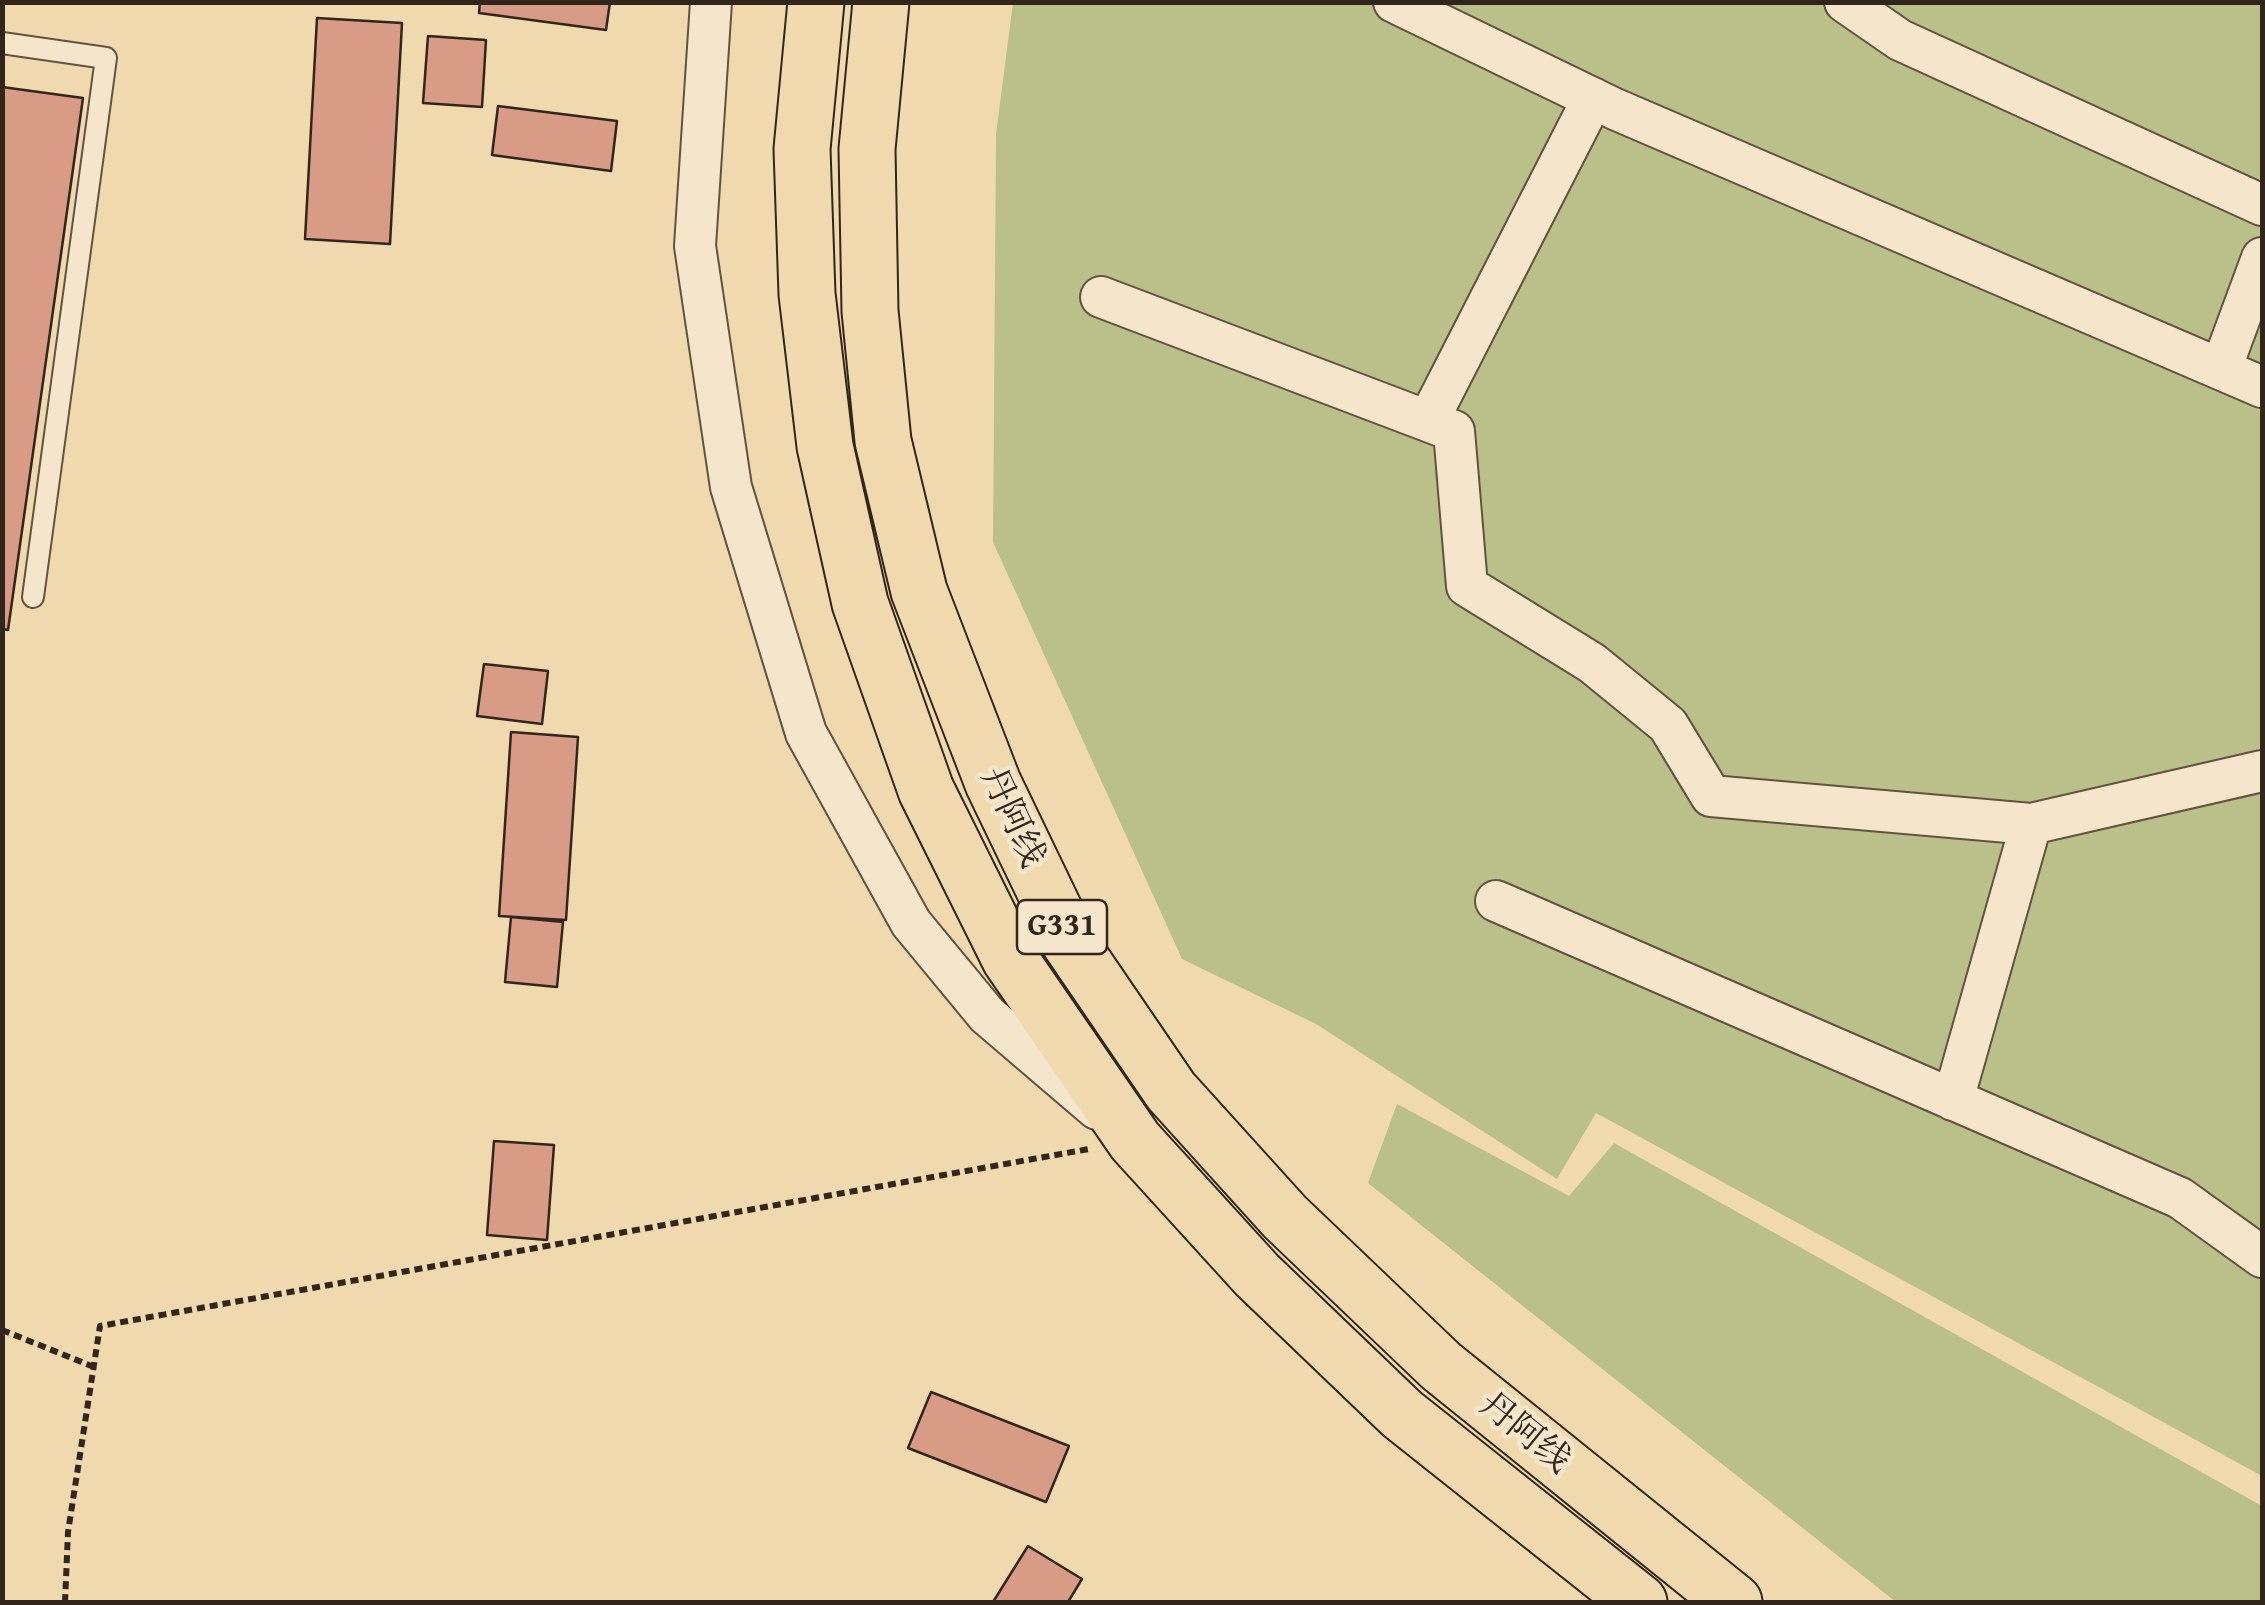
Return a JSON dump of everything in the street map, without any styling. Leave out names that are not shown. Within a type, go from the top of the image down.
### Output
[{"type":"highway","name":"丹阿线","points":[[816,2],[802,149],[807,294],[825,446],[860,603],[926,790],[1010,959],[1135,1141],[1257,1274],[1402,1414],[1639,1602]]},
{"type":"highway","name":"丹阿线","points":[[881,2],[867,149],[870,311],[884,442],[926,608],[993,782],[1070,944],[1171,1091],[1284,1217],[1441,1366],[1734,1602]]},
{"type":"street","points":[[711,2],[694,246],[732,487],[806,733],[911,923],[987,1015],[1135,1141]]},
{"type":"street","points":[[1394,2],[1592,98],[2262,387]]},
{"type":"street","points":[[1845,2],[1900,40],[2262,205]]},
{"type":"street","points":[[1428,421],[1592,98]]},
{"type":"street","points":[[2221,369],[2262,258]]},
{"type":"street","points":[[1101,297],[1454,431],[1467,586],[1592,663],[1668,725],[1710,796],[2031,824],[2262,771]]},
{"type":"street","points":[[1953,1100],[2031,824]]},
{"type":"street","points":[[1496,901],[2180,1198],[2262,1257]]},
{"type":"lane","points":[[2,43],[106,58],[33,597]]},
{"type":"path","points":[[66,1602],[68,1532],[100,1326],[1135,1141]]},
{"type":"path","points":[[2,1330],[94,1367]]},
{"type":"green space","points":[[1013,3],[2262,3],[2262,1476],[1596,1113],[1557,1179],[1316,1024],[1182,959],[993,542],[996,134]]},
{"type":"green space","points":[[1397,1104],[1569,1196],[1614,1143],[2262,1506],[2262,1602],[1896,1602],[1368,1183]]},
{"type":"building","points":[[480,2],[610,2],[606,30],[479,13]]},
{"type":"building","points":[[317,18],[402,23],[390,244],[305,239]]},
{"type":"building","points":[[428,36],[486,40],[482,107],[423,103]]},
{"type":"building","points":[[2,87],[83,98],[8,630],[2,629]]},
{"type":"building","points":[[498,106],[617,121],[611,171],[492,155]]},
{"type":"building","points":[[484,664],[548,671],[542,724],[477,716]]},
{"type":"building","points":[[511,732],[578,737],[566,920],[499,916]]},
{"type":"building","points":[[511,917],[563,922],[557,987],[505,982]]},
{"type":"building","points":[[494,1141],[554,1145],[547,1240],[487,1235]]},
{"type":"building","points":[[931,1392],[1069,1446],[1046,1502],[908,1448]]},
{"type":"building","points":[[1028,1546],[1082,1579],[1068,1602],[993,1602]]}]
